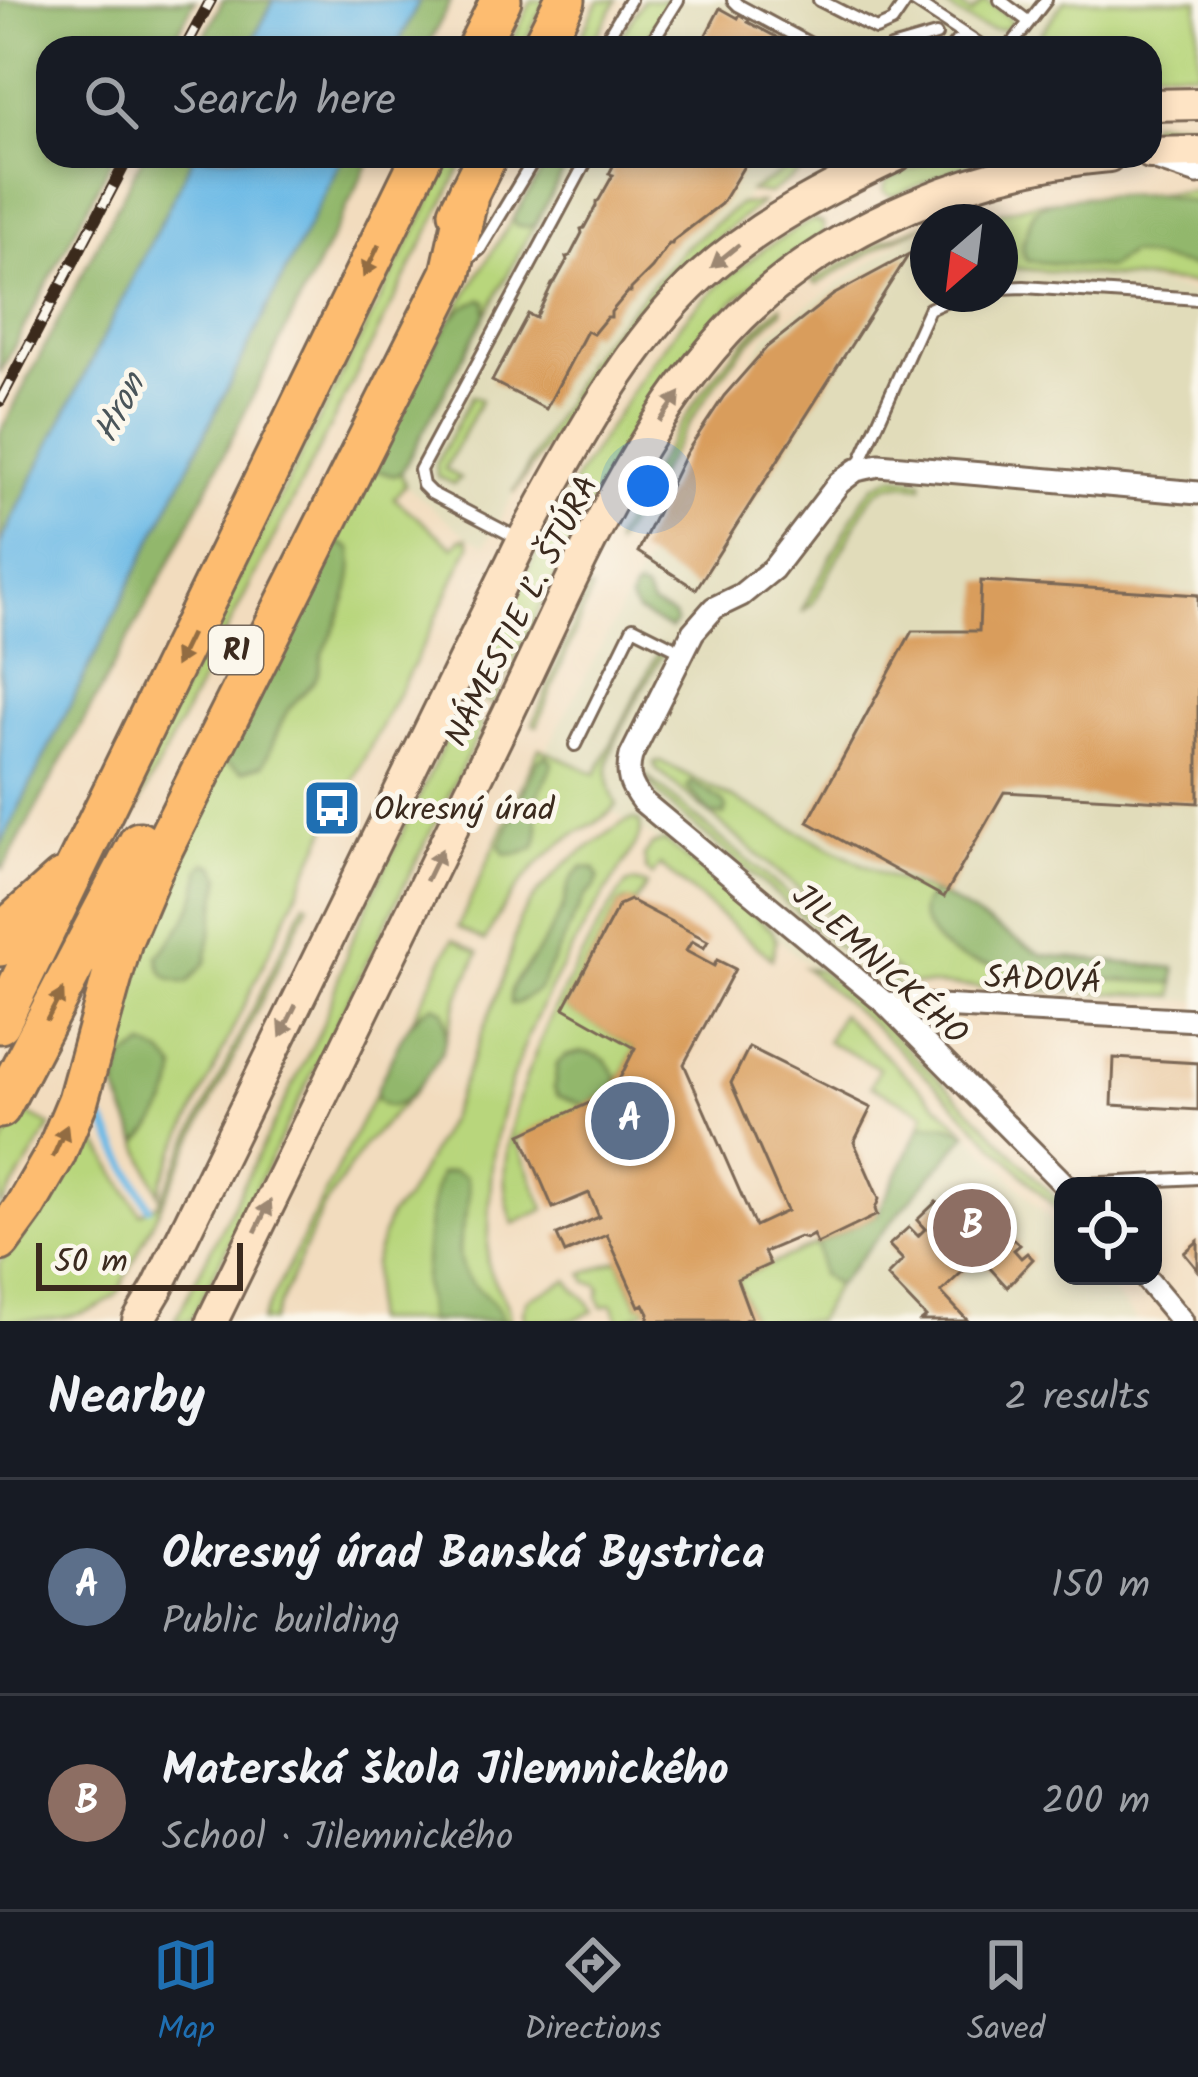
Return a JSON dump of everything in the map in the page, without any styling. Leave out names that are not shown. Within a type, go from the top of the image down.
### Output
[{"type":"highway","points":[[483,36],[501,0]]},
{"type":"highway","points":[[547,36],[565,0]]},
{"type":"highway","name":"R1","points":[[0,1023],[416,168]]},
{"type":"highway","points":[[0,1241],[55,1155],[122,941],[153,868],[452,273],[478,174]]},
{"type":"highway","name":"R1","points":[[0,1108],[478,174]]},
{"type":"highway","points":[[0,946],[13,923],[78,865]]},
{"type":"main road","points":[[1162,105],[1198,104]]},
{"type":"main road","points":[[1162,154],[1198,152]]},
{"type":"main road","name":"NÁMESTIE Ľ. ŠTÚRA","points":[[136,1318],[158,1289],[522,541],[603,400],[700,277],[740,245],[871,168]]},
{"type":"main road","name":"NÁMESTIE Ľ. ŠTÚRA","points":[[212,1321],[585,553],[657,425],[741,317],[800,268],[948,190],[1027,168]]},
{"type":"main road","points":[[867,170],[859,187],[861,198],[875,214],[892,216]]},
{"type":"main road","points":[[823,193],[839,194],[852,205],[858,224],[848,240]]},
{"type":"street","points":[[1162,160],[1198,173]]},
{"type":"street","points":[[683,652],[705,616],[760,582],[839,483],[856,470],[879,465],[1198,493]]},
{"type":"street","name":"JILEMNICKÉHO","points":[[683,652],[631,756],[627,772],[632,788],[885,1003],[1057,1177]]},
{"type":"street","name":"SADOVÁ","points":[[885,1003],[1198,1020]]},
{"type":"street","points":[[1152,1285],[1182,1321]]},
{"type":"lane","points":[[608,36],[630,0]]},
{"type":"lane","points":[[656,36],[678,0]]},
{"type":"lane","points":[[733,0],[796,36]]},
{"type":"lane","points":[[819,0],[876,29],[892,22],[909,0],[966,36]]},
{"type":"lane","points":[[1000,0],[1028,22]]},
{"type":"lane","points":[[1018,36],[1046,0]]},
{"type":"lane","points":[[933,36],[947,23]]},
{"type":"lane","points":[[452,273],[480,249],[529,168]]},
{"type":"lane","name":"NÁMESTIE Ľ. ŠTÚRA","points":[[522,541],[431,493],[423,485],[420,470],[583,168]]},
{"type":"lane","points":[[1018,287],[1198,299]]},
{"type":"lane","points":[[856,470],[928,312]]},
{"type":"lane","points":[[575,745],[633,627],[683,652]]},
{"type":"lane","points":[[1162,1180],[1198,1178]]},
{"type":"shaded area","points":[[670,0],[1065,0],[1039,36],[648,36]]},
{"type":"shaded area","points":[[566,168],[788,168],[751,191],[674,257],[592,353],[485,545],[465,535],[405,485],[401,473]]},
{"type":"shaded area","points":[[910,235],[910,312],[1018,312],[1018,254],[1198,293],[1198,1001],[826,980],[662,843],[539,764],[766,334]]},
{"type":"shaded area","points":[[968,1133],[1054,1224],[1054,1285],[1107,1285],[1137,1321],[816,1321],[836,1286]]},
{"type":"green space","points":[[0,0],[195,0],[176,36],[36,36],[36,168],[108,168],[0,373]]},
{"type":"green space","points":[[223,0],[274,0],[255,36],[205,36]]},
{"type":"green space","points":[[420,0],[451,0],[433,36],[402,36]]},
{"type":"green space","points":[[532,0],[546,0],[528,36],[514,36]]},
{"type":"green space","points":[[599,0],[617,0],[597,36],[581,36]]},
{"type":"green space","points":[[643,0],[670,0],[648,36],[621,36]]},
{"type":"green space","points":[[938,0],[954,0],[971,14],[985,0],[1009,18],[1011,26],[982,27]]},
{"type":"green space","points":[[1065,0],[1198,0],[1198,72],[1162,70],[1162,36],[1039,36]]},
{"type":"green space","points":[[1162,122],[1198,122],[1198,136],[1162,137]]},
{"type":"green space","points":[[137,168],[188,168],[0,544],[0,433]]},
{"type":"green space","points":[[337,168],[366,168],[176,551],[3,869],[0,846]]},
{"type":"green space","points":[[447,168],[461,168],[55,963],[199,658]]},
{"type":"green space","points":[[544,168],[565,168],[404,465],[405,485],[394,498],[453,547],[467,538],[470,545],[342,801],[333,797],[322,819],[329,825],[159,1194],[103,1064],[167,863],[394,412]]},
{"type":"green space","points":[[544,168],[565,168],[535,224],[515,225],[513,219]]},
{"type":"green space","points":[[789,168],[802,168],[769,194],[751,191]]},
{"type":"green space","points":[[915,168],[958,168],[891,196],[883,191],[887,180]]},
{"type":"green space","points":[[1198,193],[1198,284],[1018,269],[1018,207]]},
{"type":"green space","points":[[1155,194],[1198,203],[1198,268],[1130,253],[1108,268],[1027,261],[1023,245],[1032,216],[1047,203]]},
{"type":"green space","points":[[761,203],[696,255],[671,282],[513,493],[592,353],[685,247],[740,204]]},
{"type":"green space","points":[[812,220],[823,223],[824,234],[737,298],[667,382],[598,492],[492,705],[468,693],[576,478],[649,365],[689,314],[722,282],[765,248]]},
{"type":"green space","points":[[910,231],[817,284],[812,281]]},
{"type":"green space","points":[[482,299],[486,314],[401,473],[394,476],[372,469],[394,412],[452,318]]},
{"type":"green space","points":[[781,306],[782,311],[710,391],[615,545],[687,415],[730,357]]},
{"type":"green space","points":[[472,396],[481,400],[445,469],[460,478],[454,484],[437,476],[436,464]]},
{"type":"green space","points":[[893,476],[922,480],[922,486],[892,484],[868,502],[813,603],[801,612],[863,499],[874,486]]},
{"type":"green space","points":[[331,544],[351,549],[352,573],[319,673],[286,713],[263,765],[242,771],[224,757]]},
{"type":"green space","points":[[588,588],[592,590],[537,726],[533,724]]},
{"type":"green space","points":[[638,588],[652,605],[674,616],[676,623],[670,629],[637,612],[630,601]]},
{"type":"green space","points":[[661,646],[664,651],[610,756],[608,777],[617,805],[556,847],[531,871],[485,941],[458,927],[539,748],[596,774]]},
{"type":"green space","points":[[459,712],[483,725],[191,1321],[175,1321],[322,1027],[349,947]]},
{"type":"green space","points":[[546,755],[552,762],[537,799],[534,848],[506,854],[500,846],[537,761]]},
{"type":"green space","points":[[660,761],[882,874],[944,897],[1042,955],[1175,968],[1174,996],[912,984],[656,769],[654,763]]},
{"type":"green space","points":[[644,774],[902,990],[888,988],[660,796]]},
{"type":"green space","points":[[692,782],[724,802],[724,815],[711,814],[687,787]]},
{"type":"green space","points":[[634,819],[640,822],[641,832],[635,846],[549,992],[503,1109],[492,1164],[487,1262],[510,1321],[371,1321],[374,1263],[389,1216],[405,1200],[449,1118],[505,974],[520,919],[565,864]]},
{"type":"green space","points":[[665,841],[772,930],[776,941],[772,959],[660,865],[652,876],[646,870],[644,856],[652,845]]},
{"type":"green space","points":[[206,863],[215,866],[221,877],[206,962],[187,983],[180,982],[163,973],[158,956],[188,916],[200,869]]},
{"type":"green space","points":[[582,867],[594,868],[599,877],[594,888],[585,896],[539,989],[511,1004],[513,985],[555,923],[569,884]]},
{"type":"green space","points":[[626,884],[647,885],[636,902],[619,905],[564,1007],[635,1048],[613,1092],[515,1138],[545,1209],[513,1224],[505,1187],[507,1153],[528,1072],[586,948]]},
{"type":"green space","points":[[932,893],[1042,955],[1175,968],[1174,983],[1097,979],[1057,991],[1037,990],[1012,969],[970,961],[941,946],[921,912]]},
{"type":"green space","points":[[305,902],[309,904],[118,1293],[79,1314],[0,1321],[0,1262],[46,1199],[83,1132],[100,1146],[140,1213],[158,1204]]},
{"type":"green space","points":[[453,939],[479,953],[459,995],[441,1054],[411,1096],[365,1144],[321,1212],[272,1321],[261,1321]]},
{"type":"green space","points":[[805,968],[820,970],[878,1020],[1054,1197],[1054,1207],[949,1098]]},
{"type":"green space","points":[[434,1005],[443,1010],[446,1025],[439,1057],[408,1097],[396,1105],[384,1104],[377,1100],[377,1089],[400,1041],[414,1019]]},
{"type":"green space","points":[[841,1014],[968,1133],[946,1125],[921,1125],[925,1113],[871,1086],[879,1068],[827,1041]]},
{"type":"green space","points":[[145,1046],[163,1054],[176,1069],[164,1109],[138,1142],[116,1089],[124,1058]]},
{"type":"green space","points":[[582,1052],[604,1060],[617,1079],[613,1092],[585,1105],[558,1096],[554,1088],[557,1064],[565,1056]]},
{"type":"green space","points":[[20,1110],[51,1126],[0,1208],[0,1149]]},
{"type":"green space","points":[[921,1125],[946,1125],[968,1133],[836,1286],[821,1274],[817,1244],[877,1215]]},
{"type":"green space","points":[[453,1171],[466,1177],[468,1188],[459,1250],[463,1271],[503,1321],[427,1321],[424,1282],[430,1214],[440,1174]]},
{"type":"green space","points":[[817,1244],[821,1274],[836,1286],[816,1321],[744,1321],[751,1317],[737,1279]]},
{"type":"green space","points":[[618,1260],[638,1306],[644,1304],[647,1310],[623,1321],[612,1304],[602,1307],[600,1288],[587,1282],[583,1274]]},
{"type":"green space","points":[[568,1280],[593,1311],[571,1321],[525,1321],[528,1299]]},
{"type":"water","points":[[274,0],[420,0],[402,36],[255,36]]},
{"type":"water","name":"Hron","points":[[188,168],[337,168],[0,846],[0,544]]},
{"type":"building","points":[[720,8],[738,18],[740,14],[774,36],[705,36]]},
{"type":"building","points":[[612,168],[743,168],[721,204],[669,244],[611,317],[593,334],[587,331],[546,409],[492,381],[528,314],[536,318],[613,175],[609,174]]},
{"type":"building","points":[[909,254],[696,589],[638,552],[686,453],[724,396],[767,347],[833,295]]},
{"type":"building","points":[[981,581],[1198,595],[1198,803],[1004,792],[944,897],[808,822],[912,631],[979,631]]},
{"type":"building","points":[[630,900],[708,941],[704,948],[692,941],[686,951],[714,966],[717,960],[735,969],[684,1064],[755,1226],[787,1211],[731,1083],[749,1047],[871,1108],[854,1142],[879,1199],[877,1215],[817,1244],[813,1235],[799,1237],[764,1252],[770,1264],[737,1279],[751,1317],[742,1321],[647,1321],[649,1314],[644,1304],[639,1306],[607,1235],[565,1253],[557,1235],[599,1217],[589,1193],[553,1208],[521,1134],[613,1092],[635,1048],[564,1008],[619,905]]},
{"type":"building","points":[[1114,1058],[1198,1063],[1198,1110],[1112,1105]]},
{"type":"building","points":[[967,1201],[1008,1244],[1013,1239],[1020,1245],[1014,1250],[1021,1258],[1027,1253],[1033,1259],[1007,1287],[979,1256],[941,1292],[968,1321],[921,1321],[926,1317],[887,1276],[903,1260],[889,1245],[909,1227],[918,1236],[925,1229],[917,1220],[936,1202],[950,1218]]},
{"type":"building","points":[[1198,1241],[1198,1270],[1184,1253]]},
{"type":"waterway","points":[[103,1120],[149,1207]]},
{"type":"railway","points":[[192,36],[211,0]]},
{"type":"railway","points":[[0,401],[123,168]]},
{"type":"place","name":"Okresný úrad","points":[[332,808]]},
{"type":"place","name":"Okresný úrad Banská Bystrica","points":[[630,1121]]},
{"type":"place","name":"Materská škola Jilemnického","points":[[972,1228]]}]
